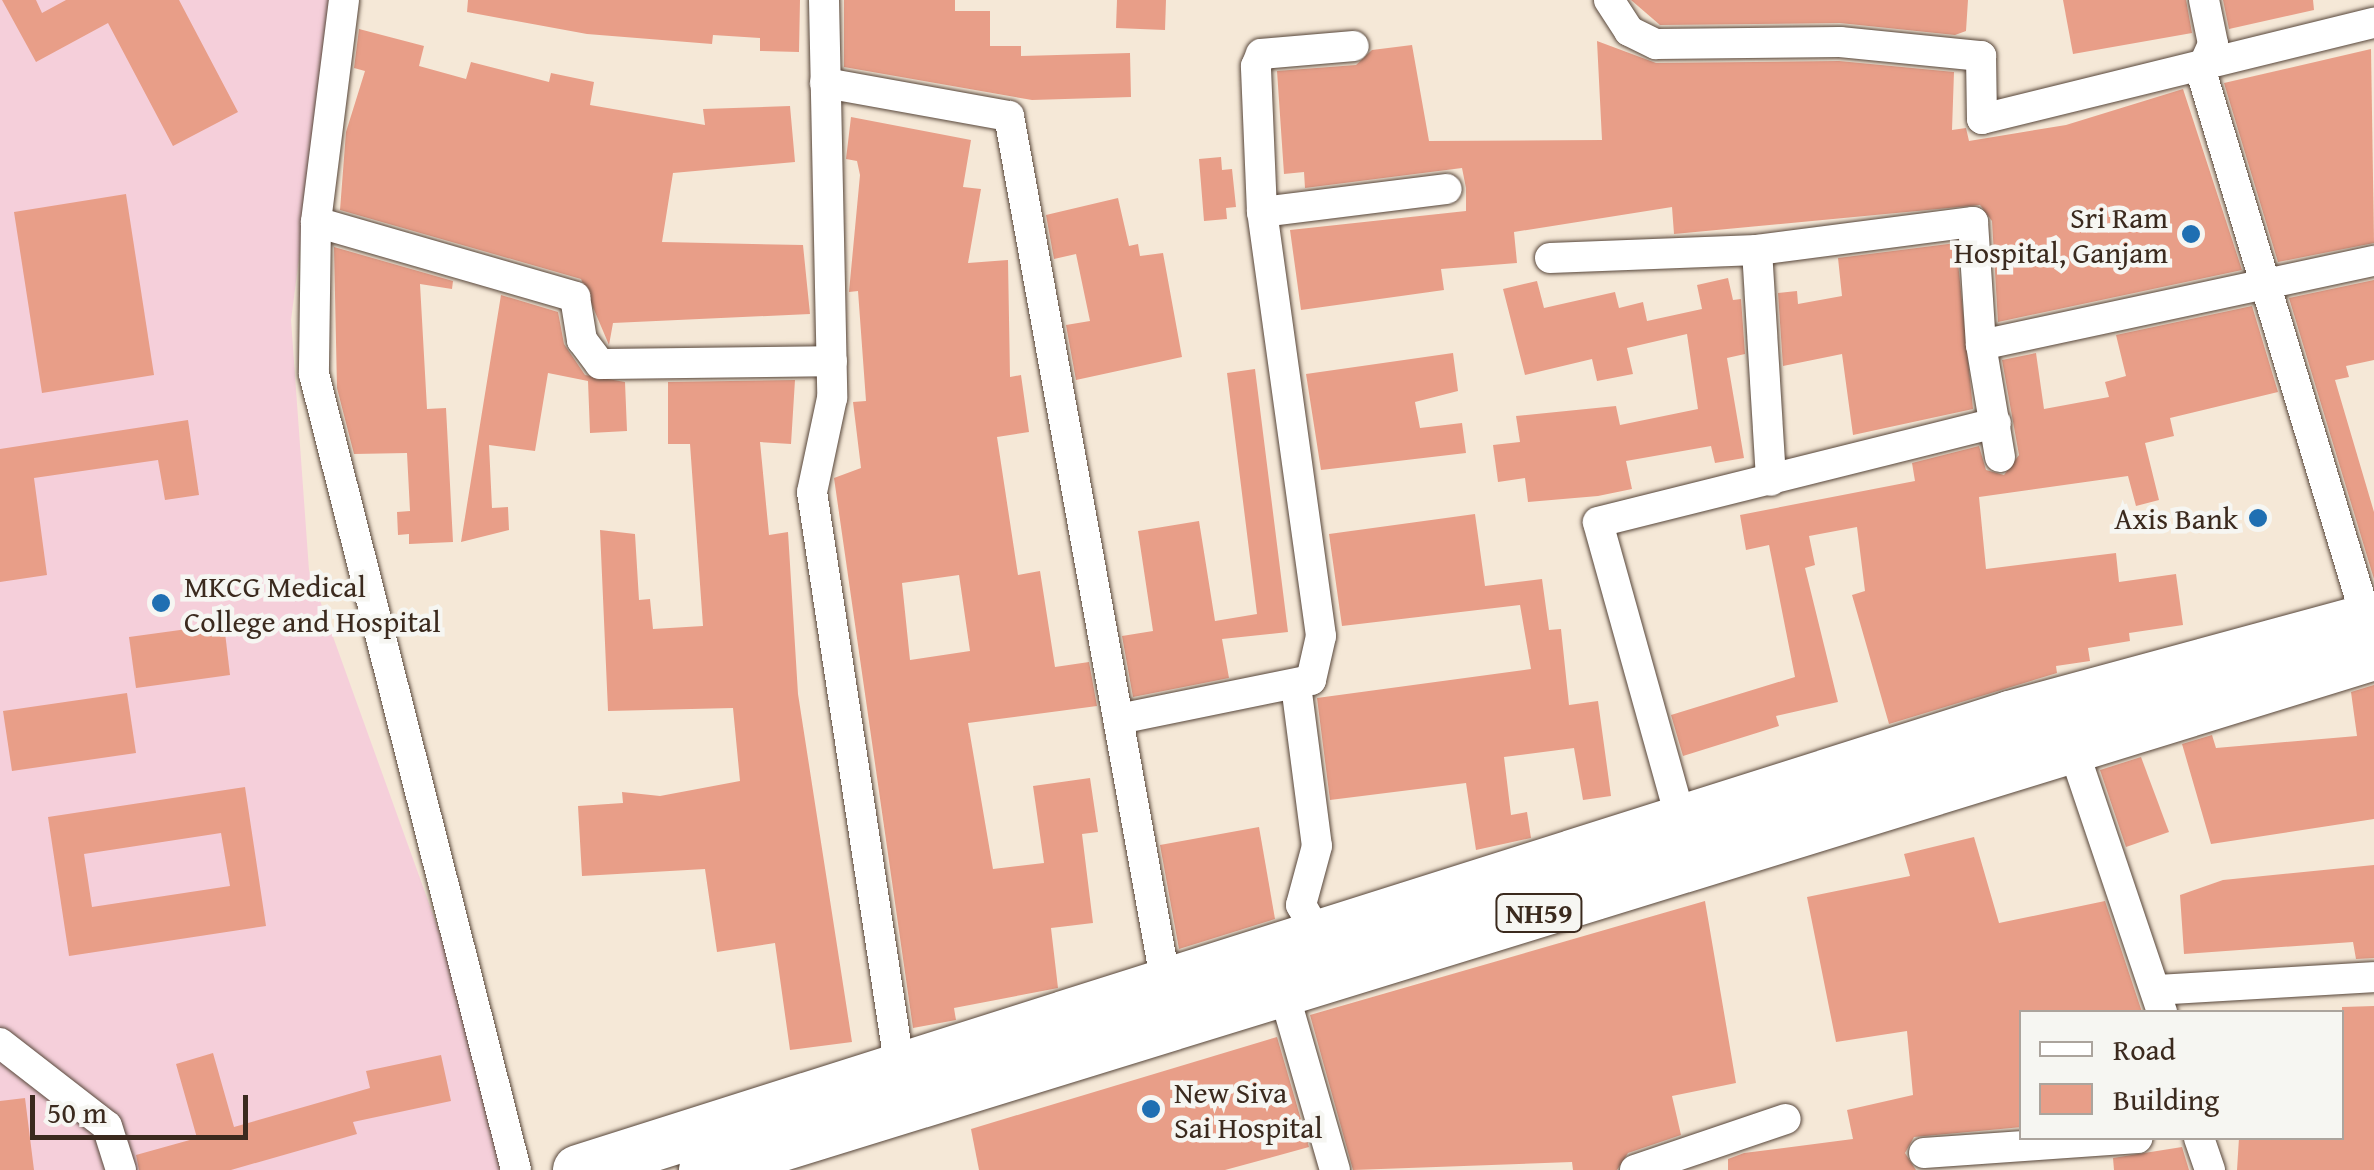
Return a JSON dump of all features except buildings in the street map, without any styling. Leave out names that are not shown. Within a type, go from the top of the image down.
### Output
[{"type":"highway","name":"NH59","points":[[704,1170],[904,1087],[1282,990],[2073,749],[2372,634]]},
{"type":"highway","points":[[578,1170],[904,1087],[1166,984],[2010,716],[2372,634]]},
{"type":"street","points":[[344,0],[316,222],[314,374],[516,1170]]},
{"type":"street","points":[[824,0],[832,362],[812,492],[904,1087]]},
{"type":"street","points":[[1609,0],[1629,31],[1656,44],[1840,42],[1982,56],[1982,119],[2202,72],[2232,53],[2374,23]]},
{"type":"street","points":[[2204,0],[2213,44],[2202,72],[2263,285],[2372,634]]},
{"type":"street","points":[[1118,719],[1296,686],[1310,680],[1322,636],[1262,212],[1261,54],[1354,46]]},
{"type":"street","points":[[825,83],[1009,116],[1166,984]]},
{"type":"street","points":[[1262,212],[1446,189]]},
{"type":"street","points":[[316,222],[574,297],[582,340],[600,364],[832,362]]},
{"type":"street","points":[[1550,258],[1757,250],[1973,222],[1981,345],[2000,457]]},
{"type":"street","points":[[1757,250],[1770,481]]},
{"type":"street","points":[[1981,345],[2374,261]]},
{"type":"street","points":[[1681,820],[1598,522],[1996,423]]},
{"type":"street","points":[[1296,686],[1317,846],[1301,905],[1318,935]]},
{"type":"street","points":[[2073,749],[2159,1001],[2374,977]]},
{"type":"street","points":[[1282,990],[1335,1170]]},
{"type":"street","points":[[0,1043],[108,1126],[121,1170]]},
{"type":"street","points":[[1635,1170],[1786,1119]]},
{"type":"street","points":[[1924,1153],[2109,1140]]},
{"type":"street","points":[[2199,1140],[2210,1170]]},
{"type":"shaded area","name":"MKCG Medical College and Hospital","points":[[0,0],[333,0],[291,320],[309,570],[525,1170],[0,1170]]},
{"type":"place","name":"Sri Ram Hospital, Ganjam","points":[[2191,234]]},
{"type":"place","name":"Axis Bank","points":[[2258,518]]},
{"type":"place","name":"MKCG Medical College and Hospital","points":[[161,603]]},
{"type":"place","name":"New Siva Sai Hospital","points":[[1151,1109]]}]
